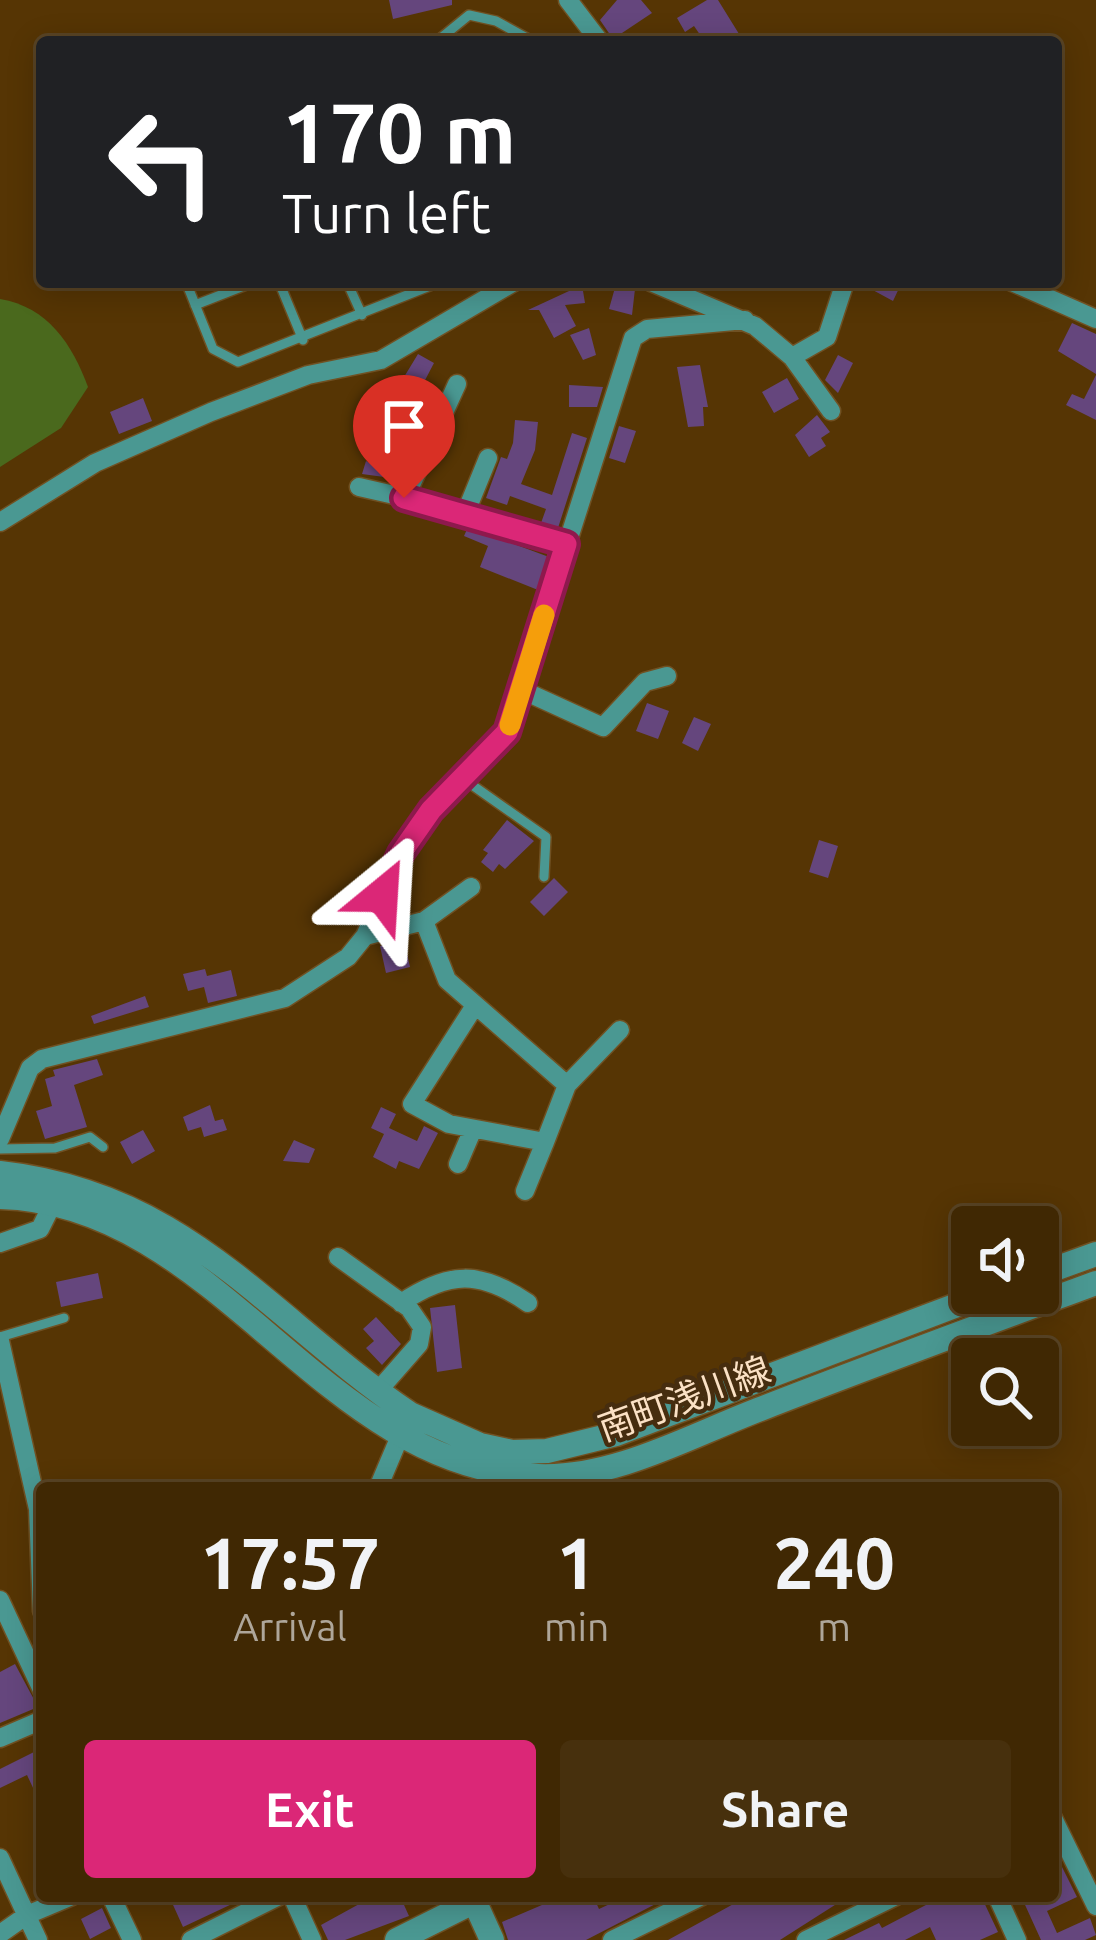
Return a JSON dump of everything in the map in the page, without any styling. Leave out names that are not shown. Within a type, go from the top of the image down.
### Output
[{"type":"street","points":[[568,0],[595,36]]},
{"type":"street","points":[[0,522],[95,463],[211,412],[308,375],[381,360],[504,288]]},
{"type":"street","points":[[666,288],[745,320],[792,357],[831,411]]},
{"type":"street","points":[[792,357],[827,337],[843,288]]},
{"type":"street","points":[[1026,288],[1096,319]]},
{"type":"street","points":[[0,1139],[30,1068],[42,1060],[286,998],[348,957],[364,937],[401,853],[431,810],[507,732],[633,338],[647,329],[745,320]]},
{"type":"street","points":[[404,498],[457,384]]},
{"type":"street","points":[[466,512],[488,458]]},
{"type":"street","points":[[359,487],[466,512],[566,544]]},
{"type":"street","points":[[522,690],[603,727],[645,682],[667,676]]},
{"type":"street","points":[[364,937],[424,921],[471,887]]},
{"type":"street","points":[[424,921],[440,970],[474,1007],[567,1085]]},
{"type":"street","points":[[474,1007],[412,1104],[449,1124],[544,1142]]},
{"type":"street","points":[[525,1191],[567,1085],[620,1030]]},
{"type":"street","points":[[458,1164],[473,1129]]},
{"type":"street","name":"南町浅川線","points":[[0,1173],[58,1192],[122,1202],[197,1245],[377,1391],[437,1430],[512,1452],[547,1450],[616,1434],[951,1307]]},
{"type":"street","points":[[0,1243],[40,1229],[58,1192]]},
{"type":"street","name":"南町浅川線","points":[[0,1197],[58,1192],[148,1241],[400,1436],[464,1464],[504,1473],[629,1476],[1096,1283]]},
{"type":"street","points":[[1059,1267],[1096,1254]]},
{"type":"street","points":[[338,1257],[414,1314],[422,1334],[377,1391]]},
{"type":"street","points":[[401,1303],[446,1279],[476,1275],[528,1303]]},
{"type":"street","points":[[0,1339],[36,1500]]},
{"type":"street","points":[[616,1434],[629,1476]]},
{"type":"street","points":[[381,1482],[400,1436]]},
{"type":"street","points":[[0,1600],[8,1643],[36,1682]]},
{"type":"street","points":[[0,1738],[36,1723]]},
{"type":"street","points":[[1059,1830],[1096,1906]]},
{"type":"street","points":[[0,1858],[38,1940]]},
{"type":"street","points":[[0,1934],[27,1915],[58,1902]]},
{"type":"street","points":[[114,1902],[132,1940]]},
{"type":"street","points":[[191,1940],[267,1902]]},
{"type":"street","points":[[295,1902],[312,1940]]},
{"type":"street","points":[[397,1940],[469,1902]]},
{"type":"street","points":[[478,1902],[492,1940]]},
{"type":"street","points":[[612,1940],[691,1902]]},
{"type":"street","points":[[806,1940],[884,1902]]},
{"type":"street","points":[[999,1902],[1009,1937]]},
{"type":"lane","points":[[444,36],[470,16],[496,21],[521,36]]},
{"type":"lane","points":[[189,288],[214,349],[225,358],[255,360],[426,288]]},
{"type":"lane","points":[[196,305],[239,288]]},
{"type":"lane","points":[[281,288],[303,340]]},
{"type":"lane","points":[[350,288],[362,315]]},
{"type":"lane","points":[[400,299],[406,288]]},
{"type":"lane","points":[[465,780],[545,837],[544,877]]},
{"type":"lane","points":[[0,1149],[55,1148],[90,1138],[103,1147]]},
{"type":"lane","points":[[0,1339],[64,1318]]},
{"type":"green space","points":[[0,299],[32,310],[56,330],[88,387],[61,428],[0,467]]},
{"type":"building","points":[[389,0],[452,0],[452,5],[393,19]]},
{"type":"building","points":[[617,0],[641,0],[652,13],[618,36],[611,36],[600,20]]},
{"type":"building","points":[[707,0],[718,0],[740,36],[701,36],[694,26],[685,32],[677,18]]},
{"type":"building","points":[[582,288],[585,303],[565,305],[576,326],[554,338],[539,310],[528,310]]},
{"type":"building","points":[[615,288],[635,289],[632,315],[609,309]]},
{"type":"building","points":[[869,288],[899,288],[893,301]]},
{"type":"building","points":[[1072,323],[1096,334],[1096,374],[1058,351]]},
{"type":"building","points":[[589,328],[596,355],[583,360],[570,335]]},
{"type":"building","points":[[418,354],[434,363],[423,384],[439,391],[399,479],[362,474],[366,461],[374,465],[384,446],[391,449],[419,391],[401,382]]},
{"type":"building","points":[[838,355],[853,363],[838,393],[825,380]]},
{"type":"building","points":[[700,365],[708,407],[703,407],[704,426],[688,427],[677,367]]},
{"type":"building","points":[[1096,375],[1096,420],[1066,405],[1072,394],[1084,399]]},
{"type":"building","points":[[787,378],[799,399],[774,413],[762,392]]},
{"type":"building","points":[[569,385],[603,387],[597,407],[569,407]]},
{"type":"building","points":[[143,398],[152,421],[119,434],[110,412]]},
{"type":"building","points":[[817,415],[830,432],[821,438],[826,446],[809,457],[795,435]]},
{"type":"building","points":[[515,420],[538,422],[535,450],[521,484],[552,495],[572,433],[587,438],[558,528],[541,523],[546,509],[510,496],[507,505],[486,498],[501,457],[507,459],[513,443]]},
{"type":"building","points":[[619,426],[636,431],[625,463],[609,458]]},
{"type":"building","points":[[468,527],[549,557],[538,590],[480,567],[488,546],[464,536]]},
{"type":"building","points":[[647,703],[669,711],[658,739],[636,731]]},
{"type":"building","points":[[694,717],[711,724],[698,751],[682,743]]},
{"type":"building","points":[[507,820],[534,841],[505,869],[499,864],[493,872],[481,862],[488,853],[483,850]]},
{"type":"building","points":[[819,840],[838,846],[828,878],[809,872]]},
{"type":"building","points":[[554,878],[568,892],[544,916],[530,902]]},
{"type":"building","points":[[404,940],[410,967],[386,973],[380,946]]},
{"type":"building","points":[[205,969],[207,976],[231,970],[237,996],[208,1003],[204,987],[188,991],[183,974]]},
{"type":"building","points":[[145,996],[149,1007],[94,1024],[91,1016]]},
{"type":"building","points":[[97,1059],[103,1075],[74,1085],[87,1127],[45,1139],[36,1111],[52,1106],[45,1079],[55,1076],[53,1070]]},
{"type":"building","points":[[210,1105],[215,1121],[223,1119],[227,1130],[204,1137],[201,1127],[188,1131],[183,1117]]},
{"type":"building","points":[[381,1107],[396,1114],[389,1128],[417,1141],[424,1126],[438,1133],[419,1169],[399,1161],[396,1169],[373,1157],[384,1134],[371,1128]]},
{"type":"building","points":[[143,1130],[155,1151],[132,1164],[120,1142]]},
{"type":"building","points":[[294,1140],[315,1149],[309,1163],[283,1161]]},
{"type":"building","points":[[98,1273],[103,1298],[61,1307],[56,1282]]},
{"type":"building","points":[[455,1305],[462,1368],[437,1372],[430,1308]]},
{"type":"building","points":[[376,1317],[401,1344],[382,1365],[366,1348],[374,1341],[363,1329]]},
{"type":"building","points":[[15,1664],[36,1708],[0,1723],[0,1672]]},
{"type":"building","points":[[36,1751],[36,1794],[27,1775],[0,1788],[0,1769]]},
{"type":"building","points":[[1059,1861],[1077,1897],[1047,1911],[1057,1933],[1090,1918],[1096,1935],[1085,1940],[1041,1940],[1024,1902],[1059,1902]]},
{"type":"building","points":[[172,1902],[236,1902],[183,1927]]},
{"type":"building","points":[[403,1902],[409,1916],[345,1940],[328,1940],[321,1925],[361,1903]]},
{"type":"building","points":[[549,1902],[596,1902],[599,1909],[614,1902],[659,1902],[586,1940],[508,1940],[502,1922]]},
{"type":"building","points":[[737,1902],[840,1902],[780,1940],[668,1940]]},
{"type":"building","points":[[932,1902],[984,1902],[998,1932],[980,1940],[936,1940],[930,1927],[905,1940],[844,1940],[879,1923],[882,1928]]},
{"type":"building","points":[[102,1908],[111,1928],[90,1939],[81,1919]]},
{"type":"slow traffic","points":[[510,725],[544,615]]},
{"type":"route","points":[[382,895],[401,853],[431,810],[507,732],[566,544],[456,509],[404,498]]}]
